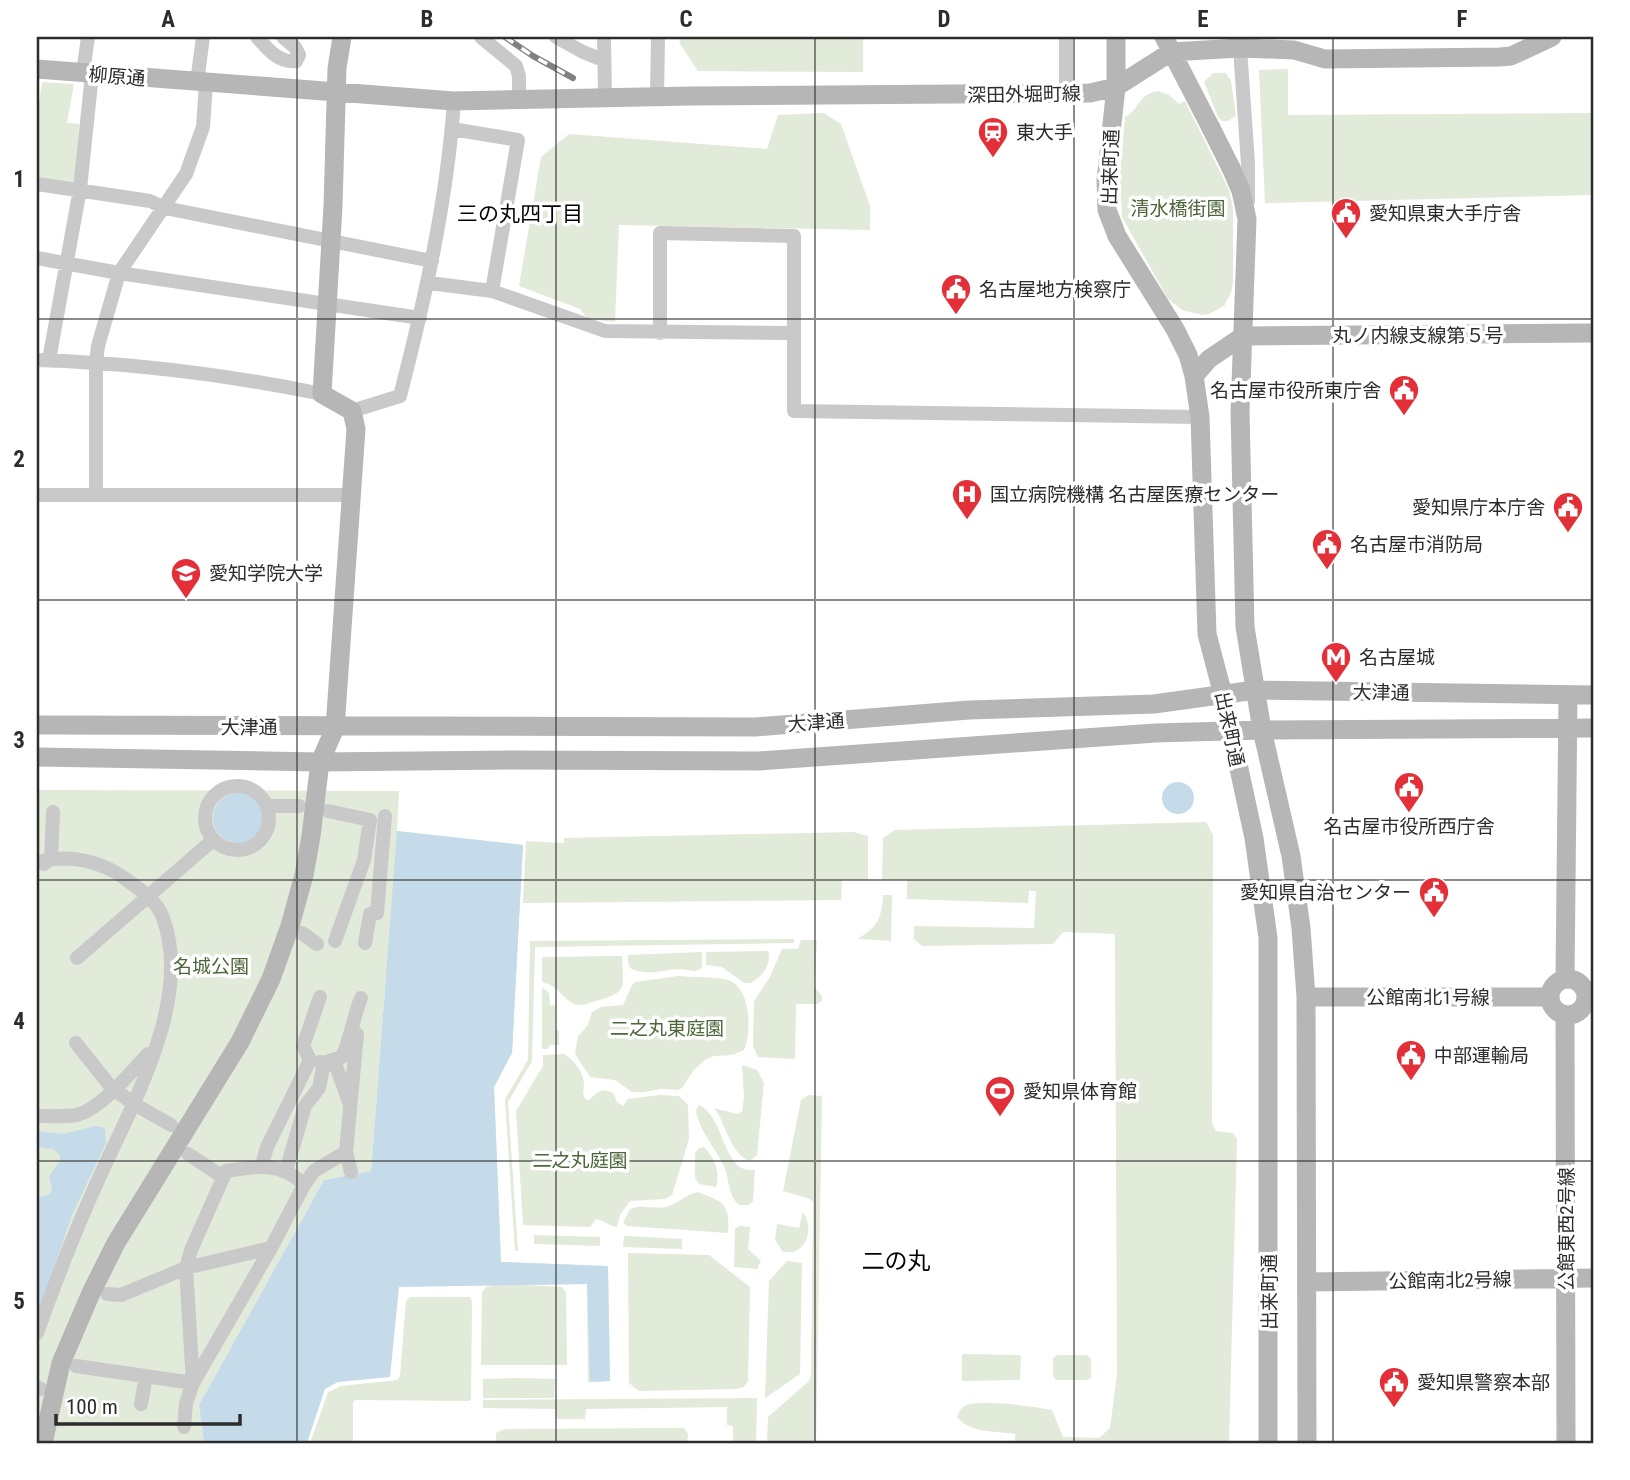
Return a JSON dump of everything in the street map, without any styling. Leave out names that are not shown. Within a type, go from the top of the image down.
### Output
[{"type":"street","points":[[88,37],[80,189],[43,360],[96,363],[270,383],[322,394],[352,411],[400,396],[429,283],[454,100]]},
{"type":"street","points":[[96,495],[98,346],[119,273],[186,174],[203,127],[203,37]]},
{"type":"street","points":[[257,37],[275,56],[286,62],[296,61],[299,55],[295,47],[283,37]]},
{"type":"street","points":[[322,394],[338,92],[337,68],[342,37]]},
{"type":"street","points":[[481,37],[516,66],[519,99]]},
{"type":"street","points":[[556,37],[603,60]]},
{"type":"street","points":[[604,37],[605,98]]},
{"type":"street","points":[[657,97],[658,37]]},
{"type":"street","points":[[1066,37],[1066,93]]},
{"type":"street","name":"出来町通","points":[[1116,37],[1116,87],[1106,180],[1107,210],[1117,236],[1175,328],[1188,355],[1194,376],[1200,417],[1207,634],[1254,838],[1268,938],[1268,1443]]},
{"type":"street","name":"深田外堀町線","points":[[454,100],[1090,93],[1116,87],[1167,44],[1294,50],[1325,59],[1500,57],[1552,37]]},
{"type":"street","name":"出来町通","points":[[1167,44],[1211,128],[1240,166],[1241,191],[1247,219],[1240,412],[1245,626],[1262,730],[1291,856],[1301,928],[1306,997],[1307,1443]]},
{"type":"street","points":[[1240,48],[1246,135],[1240,166]]},
{"type":"street","points":[[276,87],[286,62]]},
{"type":"street","name":"柳原通","points":[[37,69],[454,100]]},
{"type":"street","points":[[452,129],[518,141],[492,291]]},
{"type":"street","points":[[37,184],[150,201],[165,208],[432,261]]},
{"type":"street","points":[[660,333],[660,233],[794,236],[794,411],[1200,417]]},
{"type":"street","points":[[37,258],[119,273],[420,318]]},
{"type":"street","points":[[429,283],[492,291],[605,331],[793,333]]},
{"type":"street","name":"丸ノ内線支線第５号","points":[[1242,336],[1593,333]]},
{"type":"street","points":[[1194,376],[1209,359],[1242,336]]},
{"type":"street","points":[[43,1443],[61,1363],[101,1273],[116,1243],[240,1042],[271,979],[290,926],[312,836],[320,762],[335,728],[356,429],[352,411]]},
{"type":"street","points":[[37,495],[352,495]]},
{"type":"street","name":"大津通","points":[[37,725],[335,728],[755,727],[969,710],[1154,704],[1255,690],[1593,695]]},
{"type":"street","points":[[1565,979],[1568,695]]},
{"type":"street","name":"大津通","points":[[37,757],[320,762],[759,761],[1064,738],[1230,731],[1593,728]]},
{"type":"street","points":[[246,786],[263,797],[268,806],[268,828],[254,846],[244,850],[222,847],[208,832],[205,813],[213,790],[246,786]]},
{"type":"street","points":[[268,806],[299,806]]},
{"type":"street","points":[[328,811],[384,817]]},
{"type":"street","points":[[37,870],[44,860],[53,812]]},
{"type":"street","points":[[335,941],[364,860],[384,817]]},
{"type":"street","points":[[365,943],[370,914],[377,913],[384,817]]},
{"type":"street","points":[[77,958],[213,840]]},
{"type":"street","points":[[37,1333],[81,1217],[134,1104],[156,1045],[167,1006],[171,961],[163,917],[148,895],[103,866],[87,861],[44,860]]},
{"type":"street","points":[[302,933],[317,944]]},
{"type":"street","points":[[1565,979],[1577,981],[1590,997],[1580,1011],[1565,1015],[1553,1007],[1550,997],[1554,985],[1565,979]]},
{"type":"street","points":[[320,997],[303,1046],[317,1061],[336,1066],[350,1106]]},
{"type":"street","name":"公館南北1号線","points":[[1306,997],[1550,997]]},
{"type":"street","points":[[317,1061],[342,1057],[350,1042],[352,1020],[361,998],[346,1152],[351,1172]]},
{"type":"street","name":"公館東西2号線","points":[[1565,1015],[1566,1443]]},
{"type":"street","points":[[76,1043],[114,1089],[171,1125]]},
{"type":"street","points":[[37,1116],[76,1115],[89,1111],[133,1071],[156,1045]]},
{"type":"street","points":[[262,1165],[267,1147],[317,1061]]},
{"type":"street","points":[[286,1171],[305,1106],[318,1088],[317,1061]]},
{"type":"street","points":[[184,1427],[186,1404],[193,1383],[304,1185],[313,1171],[346,1152]]},
{"type":"street","points":[[188,1154],[223,1177]]},
{"type":"street","points":[[193,1383],[186,1268],[191,1250],[226,1171],[262,1165],[286,1171],[304,1185]]},
{"type":"street","points":[[107,1294],[121,1295],[186,1268],[271,1248]]},
{"type":"street","name":"公館南北2号線","points":[[1307,1282],[1593,1278]]},
{"type":"street","points":[[76,1366],[193,1383]]},
{"type":"street","points":[[141,1404],[146,1376]]},
{"type":"green space","points":[[679,37],[863,37],[863,72],[698,71],[680,44]]},
{"type":"green space","points":[[1288,69],[1288,115],[1593,113],[1593,195],[1265,203],[1259,70]]},
{"type":"green space","points":[[1213,73],[1226,73],[1231,81],[1236,116],[1228,121],[1222,121],[1218,117],[1204,82]]},
{"type":"green space","points":[[42,82],[74,84],[67,123],[79,124],[76,183],[37,178],[37,118]]},
{"type":"green space","name":"清水橋街園","points":[[1158,91],[1169,95],[1179,104],[1185,101],[1229,190],[1233,208],[1233,283],[1224,306],[1209,314],[1182,310],[1168,299],[1122,217],[1120,175],[1125,117],[1146,95]]},
{"type":"green space","points":[[824,113],[841,124],[870,206],[870,230],[619,225],[615,322],[588,319],[580,309],[519,286],[541,157],[569,134],[767,149],[778,115]]},
{"type":"green space","name":"名城公園","points":[[37,790],[399,791],[397,831],[523,845],[512,1053],[494,1087],[501,1262],[608,1266],[610,1381],[588,1382],[587,1284],[525,1285],[562,1287],[566,1293],[567,1365],[481,1365],[482,1292],[486,1287],[495,1286],[487,1285],[386,975],[371,1171],[324,1180],[199,1405],[204,1443],[37,1443]]},
{"type":"green space","points":[[1206,822],[1213,835],[1212,1123],[1216,1131],[1233,1133],[1237,1139],[1229,1443],[1015,1443],[1015,1434],[968,1426],[957,1417],[960,1410],[970,1404],[992,1403],[1052,1410],[1063,1437],[1099,1438],[1110,1428],[1117,1374],[1115,934],[1063,932],[1053,944],[922,946],[914,939],[914,926],[1034,928],[1036,891],[1029,891],[1028,903],[907,899],[907,880],[882,880],[883,838],[895,830]]},
{"type":"green space","points":[[854,832],[868,836],[868,880],[842,880],[841,900],[523,903],[526,841],[564,843],[564,838]]},
{"type":"green space","points":[[883,895],[892,895],[891,941],[858,939],[877,922]]},
{"type":"green space","points":[[794,939],[794,943],[535,947],[532,1061],[508,1102],[518,1251],[515,1251],[505,1099],[528,1060],[530,941]]},
{"type":"green space","points":[[801,940],[817,942],[814,987],[822,996],[822,1001],[817,1004],[796,1004],[795,1059],[758,1057],[753,1046],[754,1001],[770,977],[782,949],[798,949]]},
{"type":"green space","points":[[768,951],[769,961],[765,970],[750,983],[744,983],[722,967],[706,965],[706,952]]},
{"type":"green space","points":[[702,952],[702,968],[696,971],[678,969],[642,972],[630,968],[628,962],[628,955]]},
{"type":"green space","points":[[622,956],[622,987],[607,998],[577,1005],[542,982],[542,957]]},
{"type":"green space","name":"二之丸東庭園","points":[[678,976],[722,979],[736,984],[748,1011],[747,1042],[744,1050],[706,1059],[678,1090],[632,1092],[615,1080],[590,1077],[575,1054],[578,1036],[588,1025],[592,1012],[601,1007],[623,1005],[635,982]]},
{"type":"green space","points":[[542,987],[549,993],[550,1005],[556,1006],[555,1030],[559,1030],[559,1045],[550,1045],[547,1049],[542,1049]]},
{"type":"green space","name":"二之丸庭園","points":[[564,1054],[582,1074],[586,1100],[604,1090],[614,1094],[617,1102],[623,1106],[628,1099],[659,1095],[679,1096],[688,1105],[689,1139],[672,1195],[665,1199],[630,1201],[620,1215],[617,1227],[596,1219],[590,1227],[523,1225],[516,1111],[543,1066],[543,1055]]},
{"type":"green space","points":[[742,1065],[757,1070],[764,1083],[757,1155],[750,1161],[733,1145],[714,1108],[737,1114],[742,1112]]},
{"type":"green space","points":[[809,1095],[822,1096],[816,1443],[767,1443],[768,1417],[809,1381],[811,1375],[813,1202],[783,1191],[801,1100]]},
{"type":"green space","points":[[699,1105],[713,1119],[737,1165],[755,1170],[753,1201],[748,1205],[739,1205],[732,1195],[724,1167],[698,1119],[696,1110]]},
{"type":"green space","points":[[704,1147],[716,1166],[716,1187],[699,1184],[695,1178],[695,1153]]},
{"type":"green space","points":[[698,1192],[724,1205],[728,1216],[728,1233],[627,1226],[623,1223],[630,1209],[666,1207]]},
{"type":"green space","points":[[803,1212],[808,1232],[803,1245],[798,1250],[783,1252],[775,1240],[777,1224],[799,1228]]},
{"type":"green space","points":[[739,1226],[750,1227],[748,1249],[761,1261],[757,1269],[734,1267],[735,1229]]},
{"type":"green space","points":[[534,1235],[600,1237],[600,1246],[534,1244]]},
{"type":"green space","points":[[624,1236],[682,1239],[682,1249],[623,1247]]},
{"type":"green space","points":[[628,1253],[709,1255],[750,1287],[748,1381],[744,1387],[639,1391],[629,1383]]},
{"type":"green space","points":[[787,1261],[802,1263],[800,1374],[765,1398],[769,1281]]},
{"type":"green space","points":[[410,1297],[470,1297],[471,1399],[355,1400],[353,1443],[310,1443],[328,1392],[341,1386],[397,1380],[400,1376],[406,1301]]},
{"type":"green space","points":[[964,1354],[1019,1355],[1020,1380],[963,1381]]},
{"type":"green space","points":[[1057,1355],[1087,1355],[1091,1359],[1091,1378],[1056,1380],[1053,1376],[1053,1358]]},
{"type":"green space","points":[[483,1379],[555,1379],[554,1398],[483,1398]]},
{"type":"green space","points":[[757,1398],[756,1443],[733,1443],[733,1426],[727,1425],[727,1407],[586,1409],[585,1419],[556,1419],[555,1409],[483,1408],[483,1400]]},
{"type":"green space","points":[[684,1428],[688,1434],[687,1443],[496,1443],[496,1433],[505,1429]]},
{"type":"water","points":[[1178,782],[1189,787],[1194,798],[1189,809],[1178,814],[1167,809],[1162,798],[1167,787]]},
{"type":"water","points":[[238,793],[255,801],[263,818],[255,835],[238,843],[221,835],[213,818],[221,801]]},
{"type":"water","points":[[397,831],[523,845],[512,1053],[494,1087],[501,1262],[608,1266],[610,1381],[590,1382],[587,1284],[399,1287],[390,1377],[338,1382],[325,1389],[307,1443],[204,1443],[199,1405],[324,1180],[371,1171]]},
{"type":"water","points":[[96,1126],[105,1128],[106,1143],[72,1215],[37,1318],[37,1198],[50,1194],[52,1190],[49,1177],[60,1160],[60,1155],[53,1149],[37,1147],[37,1131],[63,1134]]},
{"type":"railway","points":[[505,37],[573,78]]},
{"type":"place","name":"東大手","points":[[993,159]]},
{"type":"place","name":"愛知県東大手庁舎","points":[[1346,240]]},
{"type":"place","name":"名古屋地方検察庁","points":[[956,316]]},
{"type":"place","name":"名古屋市役所東庁舎","points":[[1404,417]]},
{"type":"place","name":"国立病院機構 名古屋医療センター","points":[[967,521]]},
{"type":"place","name":"愛知県庁本庁舎","points":[[1568,534]]},
{"type":"place","name":"名古屋市消防局","points":[[1327,571]]},
{"type":"place","name":"愛知学院大学","points":[[186,600]]},
{"type":"place","name":"名古屋城","points":[[1336,684]]},
{"type":"place","name":"名古屋市役所西庁舎","points":[[1409,814]]},
{"type":"place","name":"愛知県自治センター","points":[[1434,919]]},
{"type":"place","name":"中部運輸局","points":[[1411,1082]]},
{"type":"place","name":"愛知県体育館","points":[[1000,1118]]},
{"type":"place","name":"愛知県警察本部","points":[[1394,1409]]},
{"type":"district","name":"三の丸四丁目","points":[[520,214]]},
{"type":"district","name":"二の丸","points":[[896,1261]]}]
